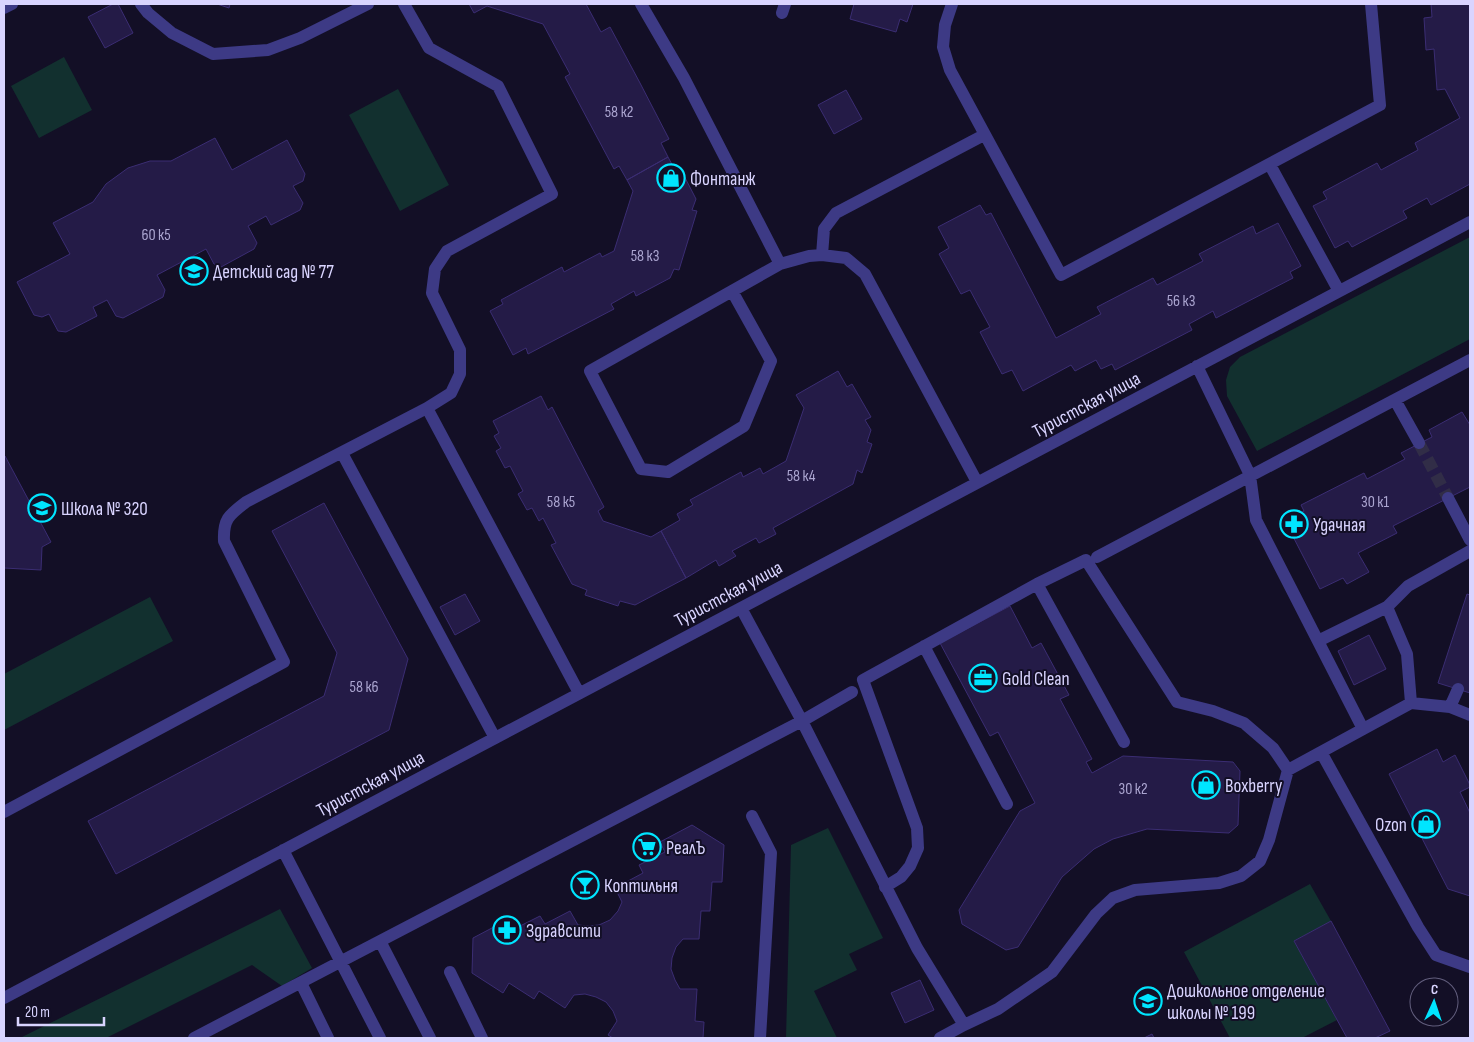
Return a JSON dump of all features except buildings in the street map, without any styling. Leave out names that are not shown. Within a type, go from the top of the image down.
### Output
[{"type":"street","points":[[4,8],[12,4]]},
{"type":"street","points":[[141,4],[148,13],[172,33],[213,54],[268,50],[300,38],[368,4]]},
{"type":"street","points":[[4,812],[284,662],[224,541],[224,528],[231,513],[246,502],[426,408],[451,393],[460,374],[460,350],[432,293],[435,269],[447,251],[552,194],[498,86],[429,48],[404,4]]},
{"type":"street","points":[[641,4],[684,78],[780,264]]},
{"type":"street","points":[[952,4],[945,25],[943,47],[950,70],[984,136],[1061,275],[1380,105],[1370,4]]},
{"type":"street","points":[[822,255],[824,229],[836,213],[984,136]]},
{"type":"street","points":[[1270,165],[1339,291]]},
{"type":"street","name":"Туристская улица","points":[[5,994],[283,850],[1470,222]]},
{"type":"street","points":[[732,291],[771,361],[744,426],[668,472],[641,469],[590,371],[732,291],[780,264],[809,256],[822,255],[846,258],[865,274],[977,482]]},
{"type":"street","points":[[1096,557],[1470,360]]},
{"type":"street","points":[[1197,366],[1250,475],[1256,520],[1363,729]]},
{"type":"street","points":[[1395,400],[1419,443]]},
{"type":"street","points":[[426,408],[579,693]]},
{"type":"street","points":[[342,452],[495,738]]},
{"type":"street","points":[[1448,498],[1470,540]]},
{"type":"street","points":[[1318,641],[1387,607],[1408,586],[1470,551]]},
{"type":"street","points":[[885,887],[901,877],[910,866],[918,848],[918,828],[863,680],[1037,584],[1086,560],[1177,702],[1213,711],[1244,723],[1273,748],[1288,770]]},
{"type":"street","points":[[1037,584],[1124,742]]},
{"type":"street","points":[[1387,607],[1407,654],[1411,703]]},
{"type":"street","points":[[741,608],[802,721],[917,948],[964,1026]]},
{"type":"street","points":[[924,646],[1007,804]]},
{"type":"street","points":[[1450,707],[1458,689]]},
{"type":"street","points":[[194,1038],[802,721],[852,692]]},
{"type":"street","points":[[940,1038],[998,1009],[1052,972],[1096,914],[1113,898],[1135,890],[1219,883],[1241,876],[1260,861],[1270,840],[1288,770],[1411,703],[1450,707],[1470,716]]},
{"type":"street","points":[[1322,752],[1418,927],[1436,955],[1470,967]]},
{"type":"street","points":[[752,816],[771,853],[760,1038]]},
{"type":"street","points":[[283,850],[380,1038]]},
{"type":"street","points":[[380,941],[430,1038]]},
{"type":"street","points":[[450,972],[482,1038]]},
{"type":"street","points":[[300,982],[328,1038]]},
{"type":"green space","points":[[64,57],[92,110],[39,138],[11,86]]},
{"type":"green space","points":[[398,89],[449,185],[400,211],[349,115]]},
{"type":"green space","points":[[1470,237],[1470,339],[1257,451],[1227,396],[1226,380],[1230,367],[1240,357]]},
{"type":"green space","points":[[150,597],[173,641],[4,730],[4,674]]},
{"type":"green space","points":[[828,828],[883,938],[849,954],[857,970],[814,991],[837,1038],[786,1038],[791,845]]},
{"type":"green space","points":[[1310,884],[1331,921],[1294,941],[1337,1020],[1302,1038],[1230,1038],[1184,952]]},
{"type":"green space","points":[[280,909],[312,968],[282,986],[252,965],[106,1038],[20,1038]]},
{"type":"tunnel","points":[[1419,443],[1448,498]]},
{"type":"place","name":"Фонтанж","points":[[671,178]]},
{"type":"place","name":"Детский сад № 77","points":[[194,271]]},
{"type":"place","name":"Школа № 320","points":[[42,508]]},
{"type":"place","name":"Удачная","points":[[1294,524]]},
{"type":"place","name":"Gold Clean","points":[[983,678]]},
{"type":"place","name":"Boxberry","points":[[1206,785]]},
{"type":"place","name":"Ozon","points":[[1426,824]]},
{"type":"place","name":"РеалЪ","points":[[647,847]]},
{"type":"place","name":"Коптильня","points":[[585,885]]},
{"type":"place","name":"Здравсити","points":[[507,930]]},
{"type":"place","name":"Дошкольное отделение школы № 199","points":[[1148,1001]]}]
